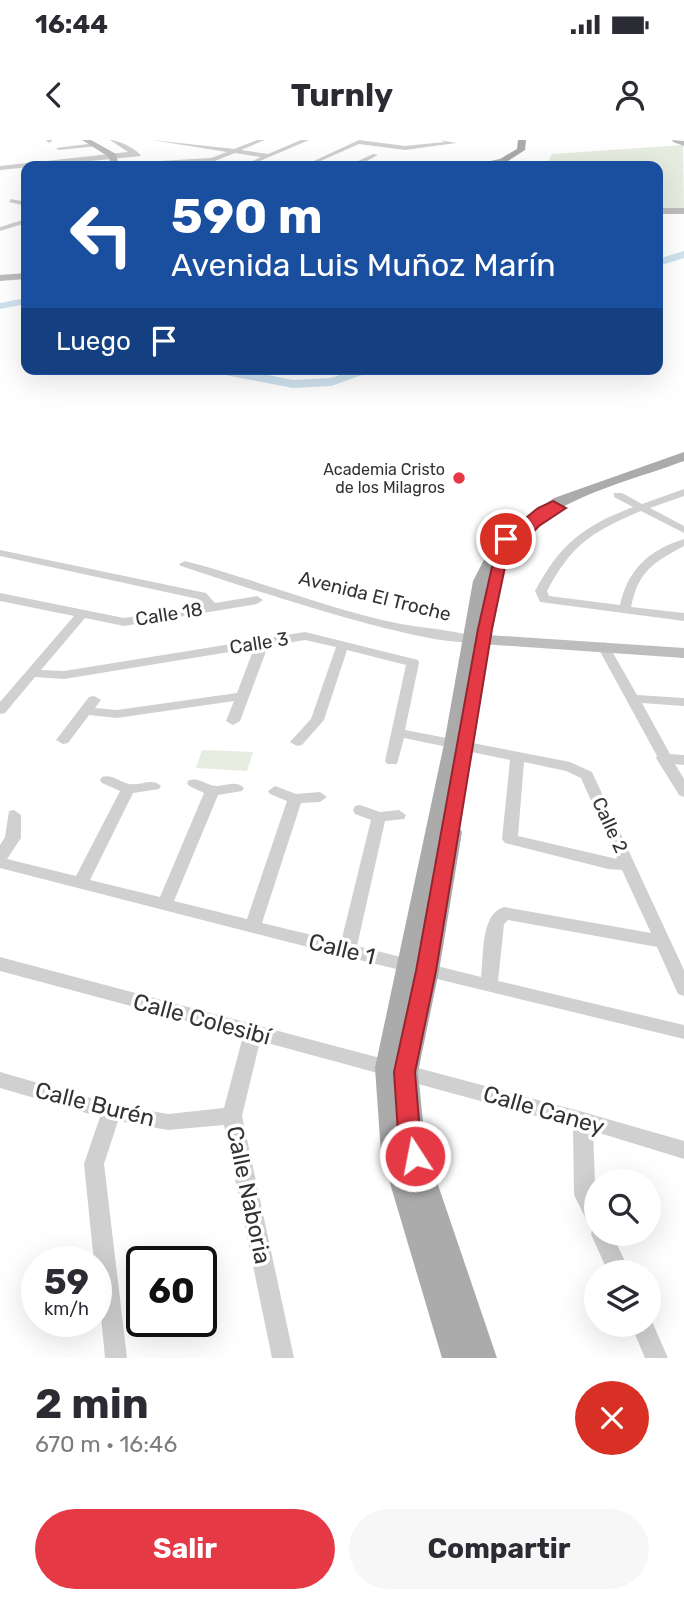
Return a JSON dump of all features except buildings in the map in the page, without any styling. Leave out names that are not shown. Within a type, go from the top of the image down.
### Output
[{"type":"main road","points":[[492,161],[515,156],[521,150],[522,140]]},
{"type":"main road","points":[[508,161],[529,154],[532,140]]},
{"type":"main road","points":[[459,1358],[396,1153],[397,1070],[460,745],[478,640],[482,581],[492,557],[524,522],[676,461]]},
{"type":"main road","points":[[397,1070],[421,1179],[480,1358]]},
{"type":"street","points":[[86,140],[113,156],[114,161]]},
{"type":"street","points":[[155,140],[269,156]]},
{"type":"street","points":[[179,151],[206,140]]},
{"type":"street","points":[[194,161],[207,160],[262,140]]},
{"type":"street","points":[[256,161],[306,140]]},
{"type":"street","points":[[316,161],[361,141],[405,148],[453,144],[443,140]]},
{"type":"street","points":[[676,140],[684,144]]},
{"type":"street","points":[[116,141],[128,141]]},
{"type":"street","points":[[116,141],[137,153],[140,161]]},
{"type":"street","points":[[59,148],[96,145]]},
{"type":"street","points":[[61,161],[137,153]]},
{"type":"street","points":[[363,161],[375,155]]},
{"type":"street","points":[[0,168],[19,165]]},
{"type":"street","points":[[11,201],[21,203]]},
{"type":"street","points":[[0,229],[21,223]]},
{"type":"street","points":[[684,492],[601,526],[578,542],[558,561],[541,591],[544,599],[684,617]]},
{"type":"street","points":[[618,495],[684,530]]},
{"type":"street","points":[[625,608],[629,584],[643,565],[684,542]]},
{"type":"street","points":[[0,554],[202,596],[212,607]]},
{"type":"street","name":"Avenida El Troche","points":[[185,564],[425,633],[478,640],[684,653]]},
{"type":"street","name":"Calle 18","points":[[0,597],[124,622],[257,600]]},
{"type":"street","points":[[0,710],[81,615]]},
{"type":"street","name":"Calle 3","points":[[32,673],[64,676],[305,636],[413,663],[398,733]]},
{"type":"street","points":[[233,721],[263,642]]},
{"type":"street","points":[[297,742],[317,720],[343,644]]},
{"type":"street","points":[[603,646],[684,792]]},
{"type":"street","points":[[63,740],[90,705],[117,714],[242,696]]},
{"type":"street","points":[[633,699],[684,702]]},
{"type":"street","points":[[392,761],[398,733]]},
{"type":"street","name":"Calle 2","points":[[398,733],[570,767],[587,775],[684,989]]},
{"type":"street","points":[[517,757],[510,839],[608,864],[629,865]]},
{"type":"street","points":[[663,758],[684,760]]},
{"type":"street","points":[[107,780],[128,789],[153,786]]},
{"type":"street","points":[[194,783],[212,791],[237,788]]},
{"type":"street","points":[[80,883],[128,789]]},
{"type":"street","points":[[165,904],[212,791]]},
{"type":"street","points":[[275,791],[295,800],[320,797]]},
{"type":"street","points":[[253,926],[295,800]]},
{"type":"street","points":[[360,810],[379,817],[399,815]]},
{"type":"street","points":[[0,857],[13,838],[14,815]]},
{"type":"street","points":[[346,951],[379,817]]},
{"type":"street","name":"Calle 1","points":[[0,863],[346,951],[684,1032]]},
{"type":"street","points":[[489,986],[496,923],[504,914],[663,942]]},
{"type":"street","name":"Calle Colesibí","points":[[0,964],[397,1070]]},
{"type":"street","name":"Calle Naboria","points":[[253,1033],[232,1116],[283,1358]]},
{"type":"street","name":"Calle Caney","points":[[397,1070],[684,1150]]},
{"type":"street","name":"Calle Burén","points":[[0,1080],[111,1112],[168,1122],[232,1116]]},
{"type":"street","points":[[111,1112],[94,1164],[116,1358]]},
{"type":"street","points":[[583,1120],[584,1195]]},
{"type":"street","points":[[647,1337],[657,1358]]},
{"type":"shaded area","points":[[683,145],[684,208],[663,208],[663,161],[548,161],[552,154]]},
{"type":"shaded area","points":[[202,750],[253,752],[247,771],[196,768]]},
{"type":"waterway","points":[[663,261],[684,254]]},
{"type":"waterway","points":[[0,306],[21,302]]},
{"type":"waterway","points":[[246,375],[293,384],[331,382],[354,375]]},
{"type":"place","name":"Academia Cristo de los Milagros","points":[[459,478]]},
{"type":"route","points":[[415,1156],[409,1132],[404,1072],[426,971],[485,629],[499,567],[508,551],[534,523],[560,508],[553,505],[542,510],[506,539]]}]
